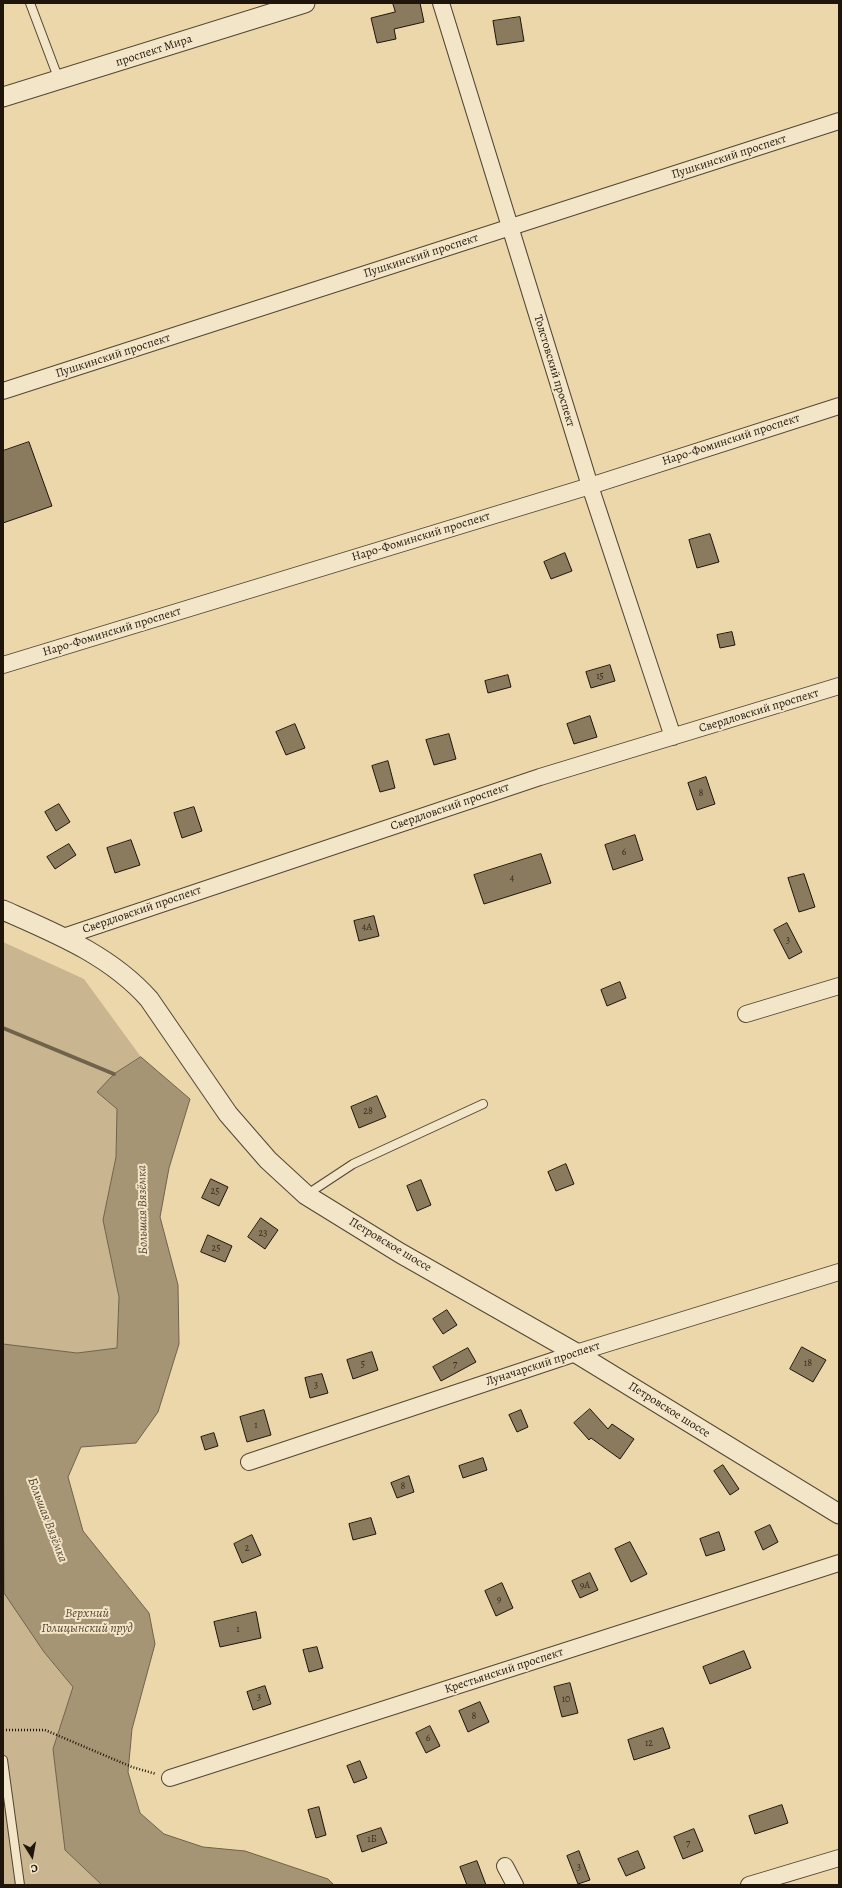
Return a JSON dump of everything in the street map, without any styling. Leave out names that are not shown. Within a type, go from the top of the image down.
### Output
[{"type":"street","name":"проспект Мира","points":[[3,97],[59,81],[304,3]]},
{"type":"street","name":"Толстовский проспект","points":[[441,3],[590,486],[673,737]]},
{"type":"street","name":"Пушкинский проспект","points":[[3,391],[839,121]]},
{"type":"street","name":"Наро-Фоминский проспект","points":[[3,665],[590,486],[839,406]]},
{"type":"street","name":"Свердловский проспект","points":[[63,937],[540,777],[839,686]]},
{"type":"street","name":"Петровское шоссе","points":[[3,910],[63,937],[96,954],[137,985],[149,999],[228,1114],[268,1160],[306,1195],[400,1252],[576,1353],[839,1514]]},
{"type":"street","points":[[746,1014],[839,986]]},
{"type":"street","name":"Луначарский проспект","points":[[249,1462],[576,1353],[839,1272]]},
{"type":"street","name":"Крестьянский проспект","points":[[170,1778],[839,1563]]},
{"type":"street","points":[[749,1885],[839,1858]]},
{"type":"street","points":[[505,1866],[515,1885]]},
{"type":"lane","points":[[30,3],[59,81]]},
{"type":"lane","points":[[306,1195],[353,1164],[483,1104]]},
{"type":"lane","points":[[3,1760],[20,1885]]},
{"type":"path","points":[[3,1730],[45,1730],[132,1767],[170,1778]]},
{"type":"shaded area","points":[[3,942],[84,979],[141,1057],[114,1074],[117,1109],[116,1157],[103,1220],[119,1297],[117,1348],[77,1353],[3,1344]]},
{"type":"shaded area","points":[[3,1589],[44,1652],[73,1687],[53,1749],[65,1850],[102,1885],[3,1885]]},
{"type":"water","name":"Верхний Голицынский пруд","points":[[141,1057],[190,1099],[169,1168],[160,1217],[178,1285],[179,1344],[158,1412],[136,1443],[81,1447],[68,1477],[83,1531],[149,1613],[155,1644],[132,1729],[128,1772],[140,1813],[164,1834],[203,1847],[245,1851],[328,1879],[334,1885],[102,1885],[65,1850],[53,1749],[73,1687],[44,1652],[4,1593],[3,1344],[77,1353],[117,1348],[119,1297],[103,1220],[116,1157],[117,1109],[97,1092],[114,1074]]},
{"type":"building","points":[[393,3],[420,3],[424,22],[394,29],[396,39],[377,43],[371,18],[395,12]]},
{"type":"building","points":[[520,17],[524,41],[497,45],[493,21]]},
{"type":"building","points":[[29,442],[52,506],[3,523],[3,451]]},
{"type":"building","points":[[710,534],[719,562],[697,568],[689,540]]},
{"type":"building","points":[[565,553],[572,571],[551,579],[544,562]]},
{"type":"building","points":[[732,632],[735,645],[720,648],[717,635]]},
{"type":"building","points":[[610,665],[615,681],[591,688],[586,672]]},
{"type":"building","points":[[508,675],[511,687],[488,693],[485,681]]},
{"type":"building","points":[[590,716],[597,737],[574,744],[567,724]]},
{"type":"building","points":[[295,724],[305,748],[286,755],[276,732]]},
{"type":"building","points":[[449,734],[456,759],[434,765],[426,740]]},
{"type":"building","points":[[388,761],[395,788],[380,792],[372,766]]},
{"type":"building","points":[[706,777],[715,804],[697,810],[688,783]]},
{"type":"building","points":[[59,804],[70,822],[56,831],[45,812]]},
{"type":"building","points":[[194,807],[202,831],[182,838],[174,813]]},
{"type":"building","points":[[635,835],[643,860],[613,870],[605,845]]},
{"type":"building","points":[[131,840],[140,865],[115,873],[107,848]]},
{"type":"building","points":[[69,844],[76,855],[55,869],[47,857]]},
{"type":"building","points":[[541,854],[551,883],[484,904],[474,875]]},
{"type":"building","points":[[804,874],[815,907],[799,912],[788,878]]},
{"type":"building","points":[[374,916],[379,936],[359,941],[354,921]]},
{"type":"building","points":[[787,923],[802,952],[789,959],[774,930]]},
{"type":"building","points":[[620,982],[626,998],[607,1006],[601,990]]},
{"type":"building","points":[[377,1096],[386,1117],[359,1128],[351,1107]]},
{"type":"building","points":[[566,1164],[574,1184],[556,1191],[548,1172]]},
{"type":"building","points":[[211,1179],[228,1187],[219,1206],[202,1198]]},
{"type":"building","points":[[421,1180],[431,1205],[417,1211],[407,1186]]},
{"type":"building","points":[[261,1218],[278,1230],[265,1249],[248,1237]]},
{"type":"building","points":[[208,1235],[232,1246],[225,1262],[201,1252]]},
{"type":"building","points":[[447,1310],[457,1325],[443,1334],[433,1319]]},
{"type":"building","points":[[802,1347],[826,1360],[813,1382],[790,1369]]},
{"type":"building","points":[[468,1348],[476,1362],[441,1381],[433,1367]]},
{"type":"building","points":[[372,1352],[378,1370],[353,1379],[347,1360]]},
{"type":"building","points":[[322,1374],[328,1393],[310,1398],[305,1378]]},
{"type":"building","points":[[590,1409],[608,1429],[612,1424],[634,1439],[620,1459],[591,1438],[589,1440],[574,1423]]},
{"type":"building","points":[[264,1410],[271,1435],[247,1442],[240,1417]]},
{"type":"building","points":[[521,1410],[528,1427],[517,1432],[509,1415]]},
{"type":"building","points":[[214,1433],[218,1446],[205,1450],[201,1437]]},
{"type":"building","points":[[483,1458],[487,1470],[463,1478],[459,1466]]},
{"type":"building","points":[[723,1465],[739,1489],[730,1495],[714,1471]]},
{"type":"building","points":[[409,1476],[414,1492],[397,1498],[391,1483]]},
{"type":"building","points":[[371,1518],[376,1534],[353,1540],[349,1524]]},
{"type":"building","points":[[770,1525],[778,1542],[763,1550],[755,1532]]},
{"type":"building","points":[[719,1532],[725,1550],[706,1556],[700,1539]]},
{"type":"building","points":[[252,1535],[261,1555],[242,1563],[234,1544]]},
{"type":"building","points":[[630,1542],[647,1574],[631,1582],[615,1549]]},
{"type":"building","points":[[590,1573],[598,1590],[580,1598],[572,1581]]},
{"type":"building","points":[[502,1583],[513,1608],[496,1616],[485,1591]]},
{"type":"building","points":[[256,1612],[261,1638],[220,1647],[214,1622]]},
{"type":"building","points":[[317,1647],[323,1668],[309,1672],[303,1650]]},
{"type":"building","points":[[744,1651],[751,1668],[710,1684],[703,1667]]},
{"type":"building","points":[[570,1683],[578,1713],[562,1717],[554,1687]]},
{"type":"building","points":[[265,1686],[271,1704],[253,1710],[247,1692]]},
{"type":"building","points":[[480,1702],[489,1722],[468,1732],[459,1711]]},
{"type":"building","points":[[430,1726],[440,1746],[426,1753],[416,1733]]},
{"type":"building","points":[[663,1728],[670,1748],[634,1760],[628,1740]]},
{"type":"building","points":[[360,1761],[367,1778],[354,1783],[347,1766]]},
{"type":"building","points":[[782,1805],[788,1823],[755,1834],[749,1816]]},
{"type":"building","points":[[319,1807],[326,1835],[316,1838],[308,1810]]},
{"type":"building","points":[[381,1828],[387,1843],[362,1852],[357,1836]]},
{"type":"building","points":[[694,1829],[703,1851],[683,1859],[674,1837]]},
{"type":"building","points":[[579,1851],[590,1880],[578,1884],[567,1856]]},
{"type":"building","points":[[638,1851],[645,1868],[626,1876],[618,1859]]},
{"type":"building","points":[[477,1861],[486,1885],[467,1885],[460,1867]]},
{"type":"waterway","name":"Большая Вязёмка","points":[[3,1028],[114,1074]]}]
